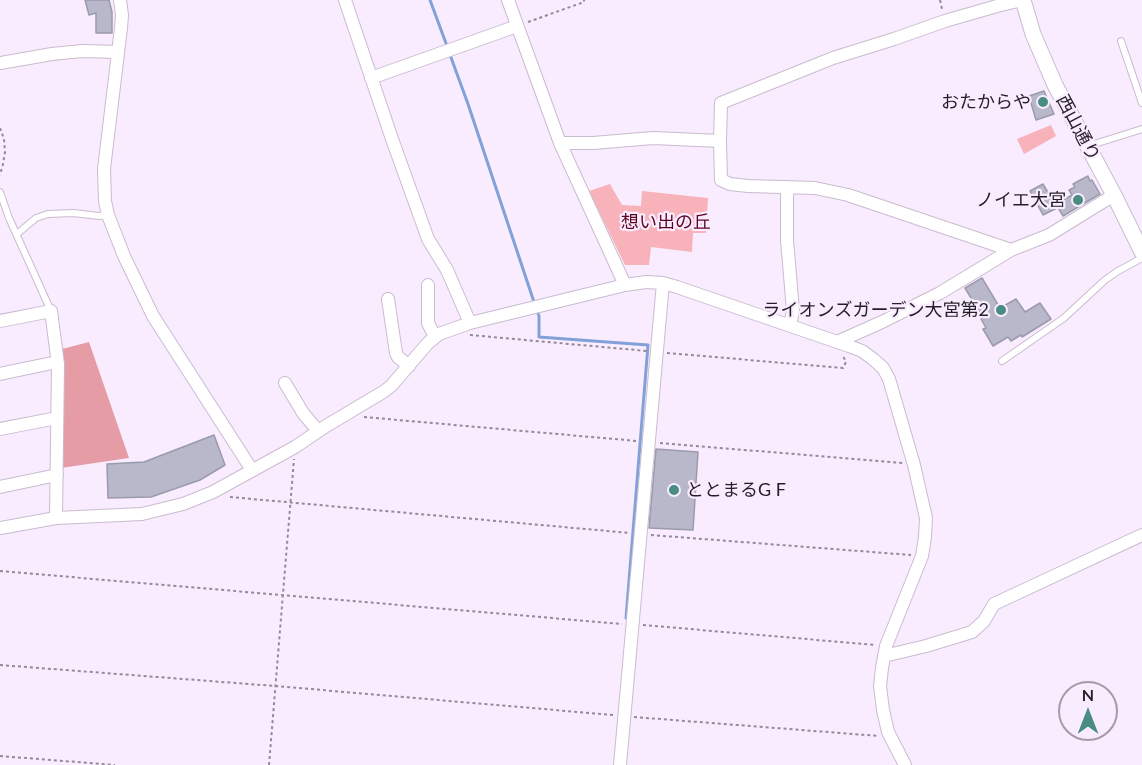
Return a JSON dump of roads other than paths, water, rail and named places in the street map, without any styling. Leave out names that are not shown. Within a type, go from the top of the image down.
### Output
[{"type":"street","points":[[120,0],[122,15],[104,169],[108,215],[124,256],[153,316],[252,470]]},
{"type":"street","points":[[345,0],[428,239],[447,270],[470,323]]},
{"type":"street","points":[[508,0],[560,143],[626,285]]},
{"type":"street","points":[[1011,250],[848,195],[815,188],[730,184],[721,180],[721,103],[833,58],[945,21],[1022,0]]},
{"type":"street","name":"西山通り","points":[[1022,0],[1045,63],[1142,252]]},
{"type":"street","points":[[371,78],[517,26]]},
{"type":"street","points":[[0,63],[82,51],[118,52]]},
{"type":"street","points":[[560,143],[653,138],[720,141]]},
{"type":"street","points":[[787,187],[787,240],[793,311],[790,325]]},
{"type":"street","points":[[837,342],[940,293],[1011,250],[1049,235],[1114,195]]},
{"type":"street","points":[[0,528],[56,518],[142,514],[183,504],[213,492],[295,447],[391,386],[428,343],[439,334],[470,323],[626,285],[646,282],[663,283],[862,351],[883,369],[889,380],[915,465],[926,518],[922,556],[885,651],[880,686],[888,732],[905,765]]},
{"type":"street","points":[[620,765],[663,283]]},
{"type":"street","points":[[428,285],[428,323],[435,337]]},
{"type":"street","points":[[388,299],[396,353],[409,366]]},
{"type":"street","points":[[0,321],[51,311],[57,362],[56,518]]},
{"type":"street","points":[[0,374],[57,362]]},
{"type":"street","points":[[285,383],[303,413],[318,432]]},
{"type":"street","points":[[0,429],[57,418]]},
{"type":"street","points":[[0,487],[57,475]]},
{"type":"street","points":[[885,651],[926,646],[972,632],[984,621],[994,604],[1142,535]]},
{"type":"lane","points":[[1121,41],[1142,103]]},
{"type":"lane","points":[[1087,146],[1142,129]]},
{"type":"lane","points":[[0,192],[9,218],[51,311]]},
{"type":"lane","points":[[17,234],[36,218],[48,214],[108,215]]},
{"type":"lane","points":[[1002,361],[1064,318],[1105,280],[1142,258]]},
{"type":"waterway","points":[[430,0],[447,46]]},
{"type":"waterway","points":[[449,52],[535,305]]},
{"type":"waterway","points":[[537,311],[539,337],[648,345],[626,618]]},
{"type":"place","name":"おたからや","points":[[1043,102]]},
{"type":"place","name":"ノイエ大宮","points":[[1078,200]]},
{"type":"place","name":"ライオンズガーデン大宮第2","points":[[1001,310]]},
{"type":"place","name":"ととまるG F","points":[[674,490]]},
{"type":"park label","name":"想い出の丘","points":[[666,222]]}]
